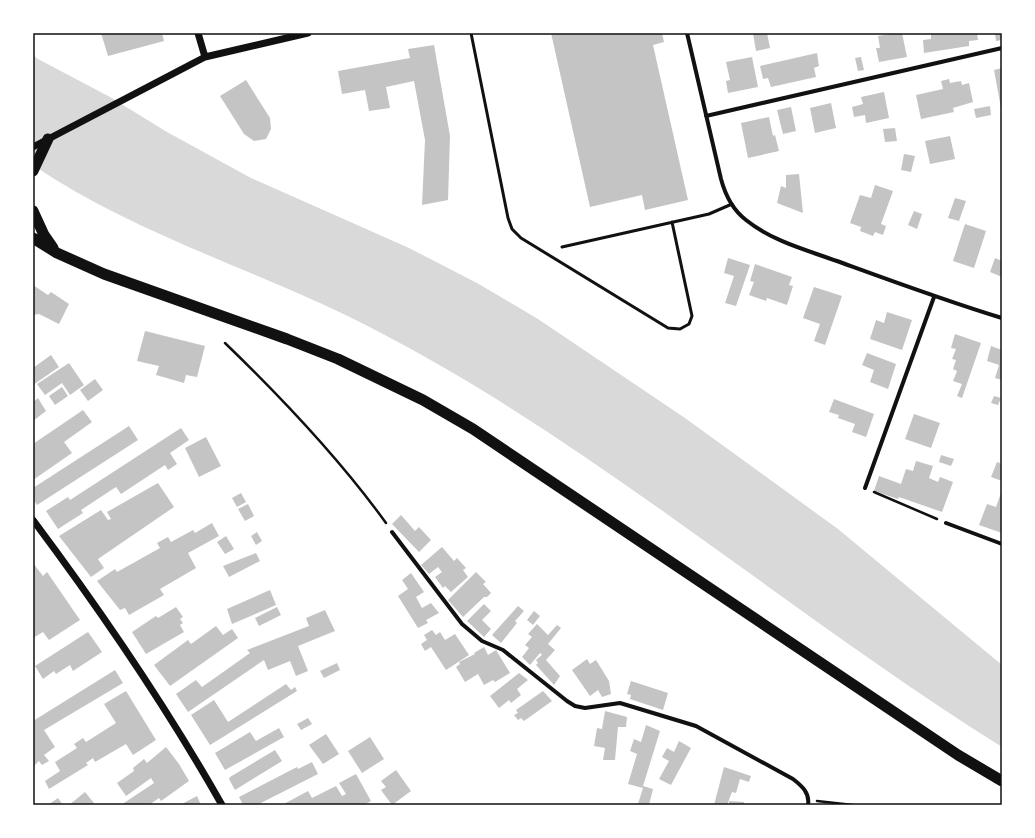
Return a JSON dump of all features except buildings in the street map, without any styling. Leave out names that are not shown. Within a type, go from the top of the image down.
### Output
[{"type":"highway","points":[[33,171],[48,139]]},
{"type":"highway","points":[[33,211],[44,235],[57,253]]},
{"type":"highway","points":[[33,238],[57,253],[104,274],[294,342],[379,377],[423,400],[473,429],[958,755],[1002,781]]},
{"type":"street","points":[[198,33],[205,56]]},
{"type":"street","points":[[33,147],[205,56],[308,33]]},
{"type":"street","points":[[687,33],[725,192],[732,204],[744,218],[757,228],[786,242],[934,297],[1002,318]]},
{"type":"street","points":[[706,116],[1002,48]]},
{"type":"street","points":[[865,488],[934,297]]},
{"type":"street","points":[[33,520],[105,621],[173,723],[222,805]]},
{"type":"street","points":[[946,523],[1002,544]]},
{"type":"street","points":[[392,532],[462,624],[482,641],[503,650],[576,706],[585,708],[620,703],[696,726],[793,779],[804,788],[808,803]]},
{"type":"lane","points":[[470,33],[508,218],[512,229],[521,238],[668,328],[680,329],[689,324],[692,316],[672,222]]},
{"type":"lane","points":[[562,246],[709,214],[732,204]]},
{"type":"path","points":[[225,343],[263,380],[321,442],[368,498],[392,532]]},
{"type":"path","points":[[865,488],[946,523]]},
{"type":"path","points":[[808,803],[853,805]]},
{"type":"shaded area","points":[[33,55],[110,97],[167,132],[251,178],[409,248],[477,283],[538,319],[685,418],[838,529],[1002,665],[1002,747],[872,660],[616,478],[551,434],[466,380],[362,323],[320,303],[173,240],[101,206],[33,165]]}]
